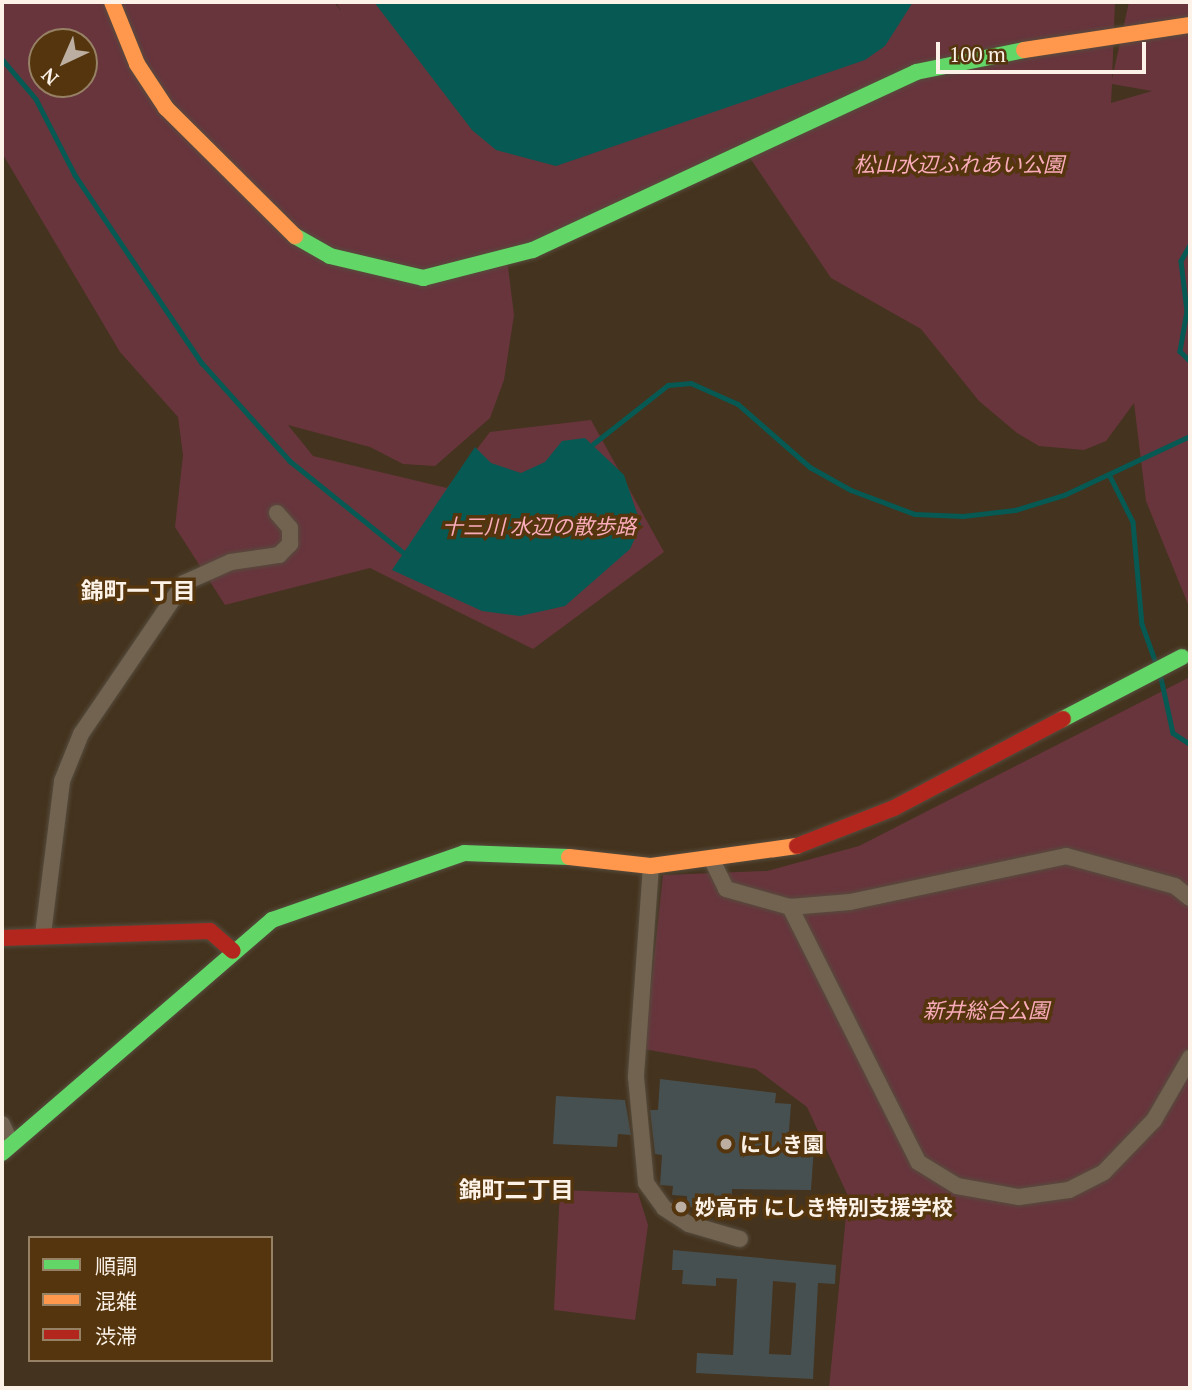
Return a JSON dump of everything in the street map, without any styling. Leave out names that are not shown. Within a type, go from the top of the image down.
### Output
[{"type":"street","points":[[113,2],[137,64],[166,108],[286,231],[330,256],[423,278],[533,250],[916,72],[1034,47],[1190,25]]},
{"type":"street","points":[[43,934],[62,781],[81,734],[184,583],[231,562],[279,555],[290,544],[290,528],[277,513]]},
{"type":"street","points":[[2,1124],[7,1149],[233,951],[272,920],[318,901],[464,853],[511,850],[651,866],[713,862],[795,847],[859,824],[1186,656]]},
{"type":"street","points":[[713,862],[726,889],[790,907],[850,902],[1066,856],[1175,886],[1190,898]]},
{"type":"street","points":[[651,866],[636,1077],[646,1183],[664,1208],[689,1224],[740,1239]]},
{"type":"street","points":[[790,907],[918,1162],[957,1186],[1019,1197],[1069,1190],[1104,1172],[1154,1120],[1190,1058]]},
{"type":"street","points":[[2,938],[43,934],[210,931],[233,951]]},
{"type":"green space","points":[[2,2],[334,2],[341,11],[336,2],[1115,2],[1112,79],[1129,2],[1190,2],[1190,609],[1146,501],[1134,403],[1106,441],[1084,450],[1039,446],[1017,433],[979,401],[921,329],[831,278],[744,149],[507,259],[514,315],[504,380],[490,418],[435,466],[403,464],[370,447],[288,425],[313,456],[447,488],[490,432],[591,420],[664,552],[533,649],[370,568],[225,605],[175,527],[183,455],[178,417],[120,352],[2,153]],"holes":[[[1112,84],[1152,91],[1111,103]]]},
{"type":"green space","name":"新井総合公園","points":[[1190,677],[1190,1388],[829,1388],[848,1196],[807,1107],[756,1069],[644,1049],[663,875],[767,871],[859,846]]},
{"type":"green space","points":[[560,1190],[638,1193],[648,1225],[635,1320],[554,1310]]},
{"type":"water","points":[[374,2],[913,2],[885,46],[865,60],[556,166],[496,150],[472,130]]},
{"type":"water","points":[[585,438],[624,475],[641,525],[630,549],[565,606],[520,616],[482,611],[392,570],[475,447],[491,463],[521,473],[545,462],[562,441]]},
{"type":"building","name":"にしき園","points":[[660,1079],[776,1093],[775,1103],[791,1104],[788,1143],[814,1145],[811,1190],[732,1189],[731,1209],[687,1207],[687,1196],[672,1195],[673,1186],[660,1185],[662,1155],[655,1154],[650,1110],[658,1110]]},
{"type":"building","points":[[556,1096],[625,1100],[631,1135],[618,1134],[617,1147],[553,1144]]},
{"type":"building","points":[[673,1250],[836,1265],[835,1284],[818,1283],[813,1379],[696,1373],[697,1353],[733,1355],[737,1279],[716,1278],[716,1286],[682,1284],[683,1270],[672,1270]],"holes":[[[773,1281],[796,1283],[791,1355],[769,1354]]]},
{"type":"waterway","points":[[2,59],[36,99],[75,175],[202,363],[290,461],[404,553]]},
{"type":"waterway","points":[[1190,245],[1181,261],[1187,311],[1180,351],[1190,361]]},
{"type":"waterway","points":[[593,444],[668,385],[691,383],[738,404],[810,467],[851,490],[915,514],[963,516],[1015,510],[1064,495],[1190,436]]},
{"type":"waterway","points":[[1110,476],[1133,522],[1142,624],[1156,663]]},
{"type":"waterway","points":[[1161,678],[1173,733],[1190,744]]},
{"type":"traffic: fast","points":[[295,236],[330,256],[423,278],[533,250],[916,72],[1024,50]]},
{"type":"traffic: fast","points":[[1063,719],[1182,657]]},
{"type":"traffic: fast","points":[[2,1153],[272,920],[464,853],[569,857]]},
{"type":"traffic: slow","points":[[112,2],[137,64],[166,108],[295,236]]},
{"type":"traffic: slow","points":[[1024,50],[1190,25]]},
{"type":"traffic: slow","points":[[569,857],[651,866],[797,846]]},
{"type":"traffic: jam","points":[[797,846],[894,808],[1063,719]]},
{"type":"traffic: jam","points":[[2,938],[210,931],[233,951]]},
{"type":"place","name":"にしき園","points":[[726,1144]]},
{"type":"place","name":"妙高市 にしき特別支援学校","points":[[681,1207]]},
{"type":"district","name":"錦町一丁目","points":[[138,591]]},
{"type":"district","name":"錦町二丁目","points":[[516,1190]]},
{"type":"park label","name":"松山水辺ふれあい公園","points":[[959,164]]},
{"type":"park label","name":"十三川 水辺の散歩路","points":[[539,526]]}]
